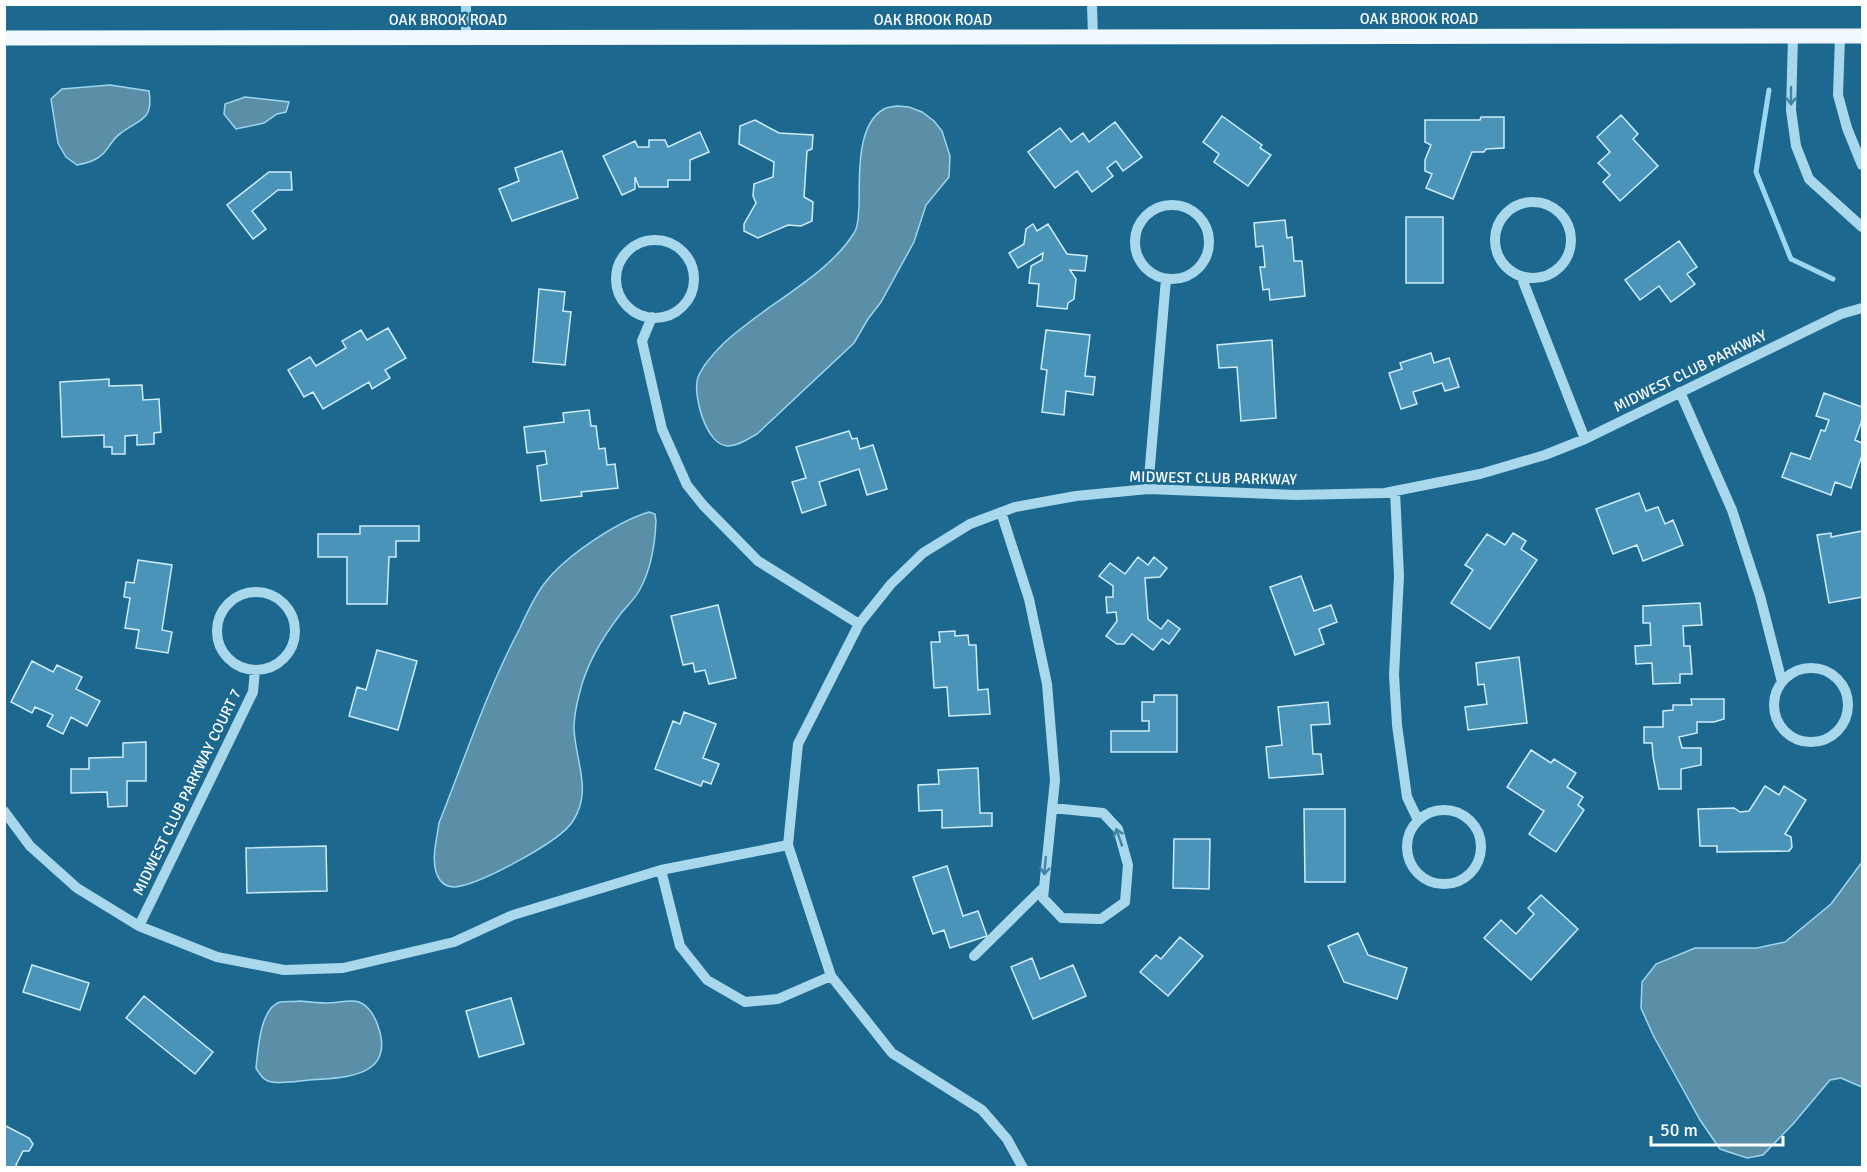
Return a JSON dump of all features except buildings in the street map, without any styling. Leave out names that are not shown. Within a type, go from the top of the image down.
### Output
[{"type":"main road","name":"OAK BROOK ROAD","points":[[4,38],[1863,36]]},
{"type":"street","points":[[466,4],[466,38]]},
{"type":"street","points":[[1092,4],[1093,38]]},
{"type":"street","points":[[1793,37],[1791,110],[1796,146],[1809,178],[1863,227]]},
{"type":"street","points":[[1840,37],[1838,95],[1847,128],[1863,165]]},
{"type":"street","points":[[1521,276],[1540,277],[1557,270],[1565,260],[1570,248],[1571,236],[1568,224],[1560,213],[1538,202],[1527,202],[1507,212],[1496,231],[1497,254],[1511,271],[1521,276],[1585,439]]},
{"type":"street","points":[[1177,205],[1189,209],[1205,225],[1209,236],[1209,248],[1205,259],[1189,276],[1166,279],[1154,274],[1144,266],[1138,255],[1136,237],[1143,219],[1153,211],[1164,206],[1177,205]]},
{"type":"street","points":[[658,240],[670,243],[688,257],[693,266],[694,277],[693,288],[682,307],[663,317],[652,317],[639,314],[628,306],[620,295],[616,282],[617,269],[623,257],[632,247],[644,241],[658,240]]},
{"type":"street","points":[[1148,489],[1166,279]]},
{"type":"street","name":"MIDWEST CLUB PARKWAY","points":[[1023,1167],[1007,1139],[982,1110],[892,1053],[831,976],[788,845],[798,744],[859,624],[891,584],[923,554],[970,524],[1015,507],[1076,496],[1148,489],[1296,495],[1395,491],[1480,474],[1545,455],[1585,439],[1841,314],[1863,308]]},
{"type":"street","points":[[652,317],[642,341],[662,429],[687,485],[703,505],[758,561],[859,624]]},
{"type":"street","points":[[1680,392],[1732,510],[1760,596],[1782,682],[1776,692],[1774,703],[1779,725],[1787,734],[1798,740],[1810,742],[1822,741],[1834,735],[1842,726],[1847,714],[1848,702],[1845,690],[1838,680],[1827,672],[1803,669],[1791,674],[1782,682]]},
{"type":"street","points":[[1395,491],[1399,576],[1394,675],[1407,797],[1418,820]]},
{"type":"street","points":[[1001,512],[1029,599],[1047,684],[1055,780],[1052,808],[1043,898],[1062,918],[1101,919],[1125,902],[1128,865],[1118,829],[1103,813],[1052,808]]},
{"type":"street","points":[[253,592],[266,593],[282,602],[293,617],[296,630],[294,642],[279,662],[268,668],[255,670],[243,667],[227,656],[218,639],[218,626],[222,613],[229,603],[240,595],[253,592]]},
{"type":"street","name":"MIDWEST CLUB PARKWAY COURT 7","points":[[139,926],[253,692],[255,670]]},
{"type":"street","points":[[1452,810],[1473,822],[1479,833],[1481,851],[1475,868],[1467,877],[1444,884],[1426,879],[1412,866],[1407,855],[1407,842],[1410,830],[1418,820],[1428,813],[1452,810]]},
{"type":"street","points":[[4,811],[30,846],[77,888],[139,926],[217,957],[284,970],[343,968],[454,942],[513,915],[661,870],[788,845]]},
{"type":"street","points":[[661,870],[680,946],[707,980],[745,1002],[778,999],[831,976]]},
{"type":"street","points":[[974,956],[1044,887]]},
{"type":"water","points":[[110,85],[149,91],[150,101],[147,114],[118,135],[100,156],[77,165],[66,157],[58,143],[51,99],[62,89]]},
{"type":"water","points":[[245,97],[289,102],[286,112],[277,114],[264,123],[236,129],[224,114],[225,104]]},
{"type":"water","points":[[909,107],[922,112],[942,131],[950,156],[949,177],[926,205],[914,242],[881,302],[854,343],[757,434],[735,445],[720,444],[713,438],[702,418],[697,395],[700,373],[709,359],[738,330],[811,278],[842,249],[854,233],[858,220],[861,154],[868,127],[885,108]]},
{"type":"water","points":[[649,512],[655,514],[656,521],[647,575],[637,594],[613,624],[598,648],[585,674],[578,700],[574,728],[582,798],[573,821],[554,839],[504,868],[461,886],[447,886],[437,874],[434,860],[439,823],[487,700],[534,600],[544,584],[577,552],[621,524]]},
{"type":"water","points":[[1862,862],[1862,1087],[1841,1078],[1830,1080],[1763,1155],[1747,1158],[1720,1149],[1700,1120],[1653,1035],[1641,1008],[1642,982],[1656,964],[1695,948],[1757,948],[1785,942],[1831,904]]},
{"type":"water","points":[[355,1001],[366,1006],[377,1023],[382,1043],[380,1056],[374,1065],[364,1071],[338,1078],[283,1083],[264,1079],[256,1068],[261,1030],[268,1012],[280,1002],[327,1003]]},
{"type":"waterway","points":[[1769,90],[1756,172],[1791,259],[1833,279]]}]
